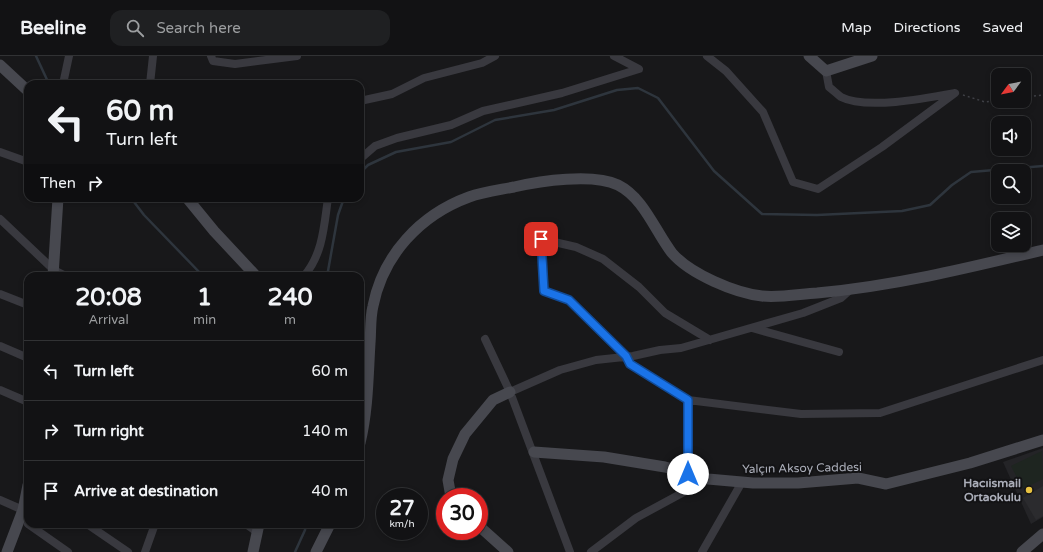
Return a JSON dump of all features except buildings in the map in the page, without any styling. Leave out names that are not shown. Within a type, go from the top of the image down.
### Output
[{"type":"street","points":[[64,80],[69,56]]},
{"type":"street","points":[[150,80],[153,56]]},
{"type":"street","points":[[211,56],[213,61],[235,64],[297,56]]},
{"type":"street","points":[[364,100],[392,94],[424,78],[475,65],[495,56]]},
{"type":"street","points":[[364,156],[375,146],[397,138],[451,125],[484,111],[562,94],[639,69],[614,56]]},
{"type":"street","points":[[707,56],[726,71],[763,112],[793,182],[818,189],[882,147],[955,93]]},
{"type":"street","points":[[809,56],[826,71],[829,87],[842,97],[858,102],[911,101],[955,93]]},
{"type":"street","points":[[826,71],[872,56]]},
{"type":"street","points":[[0,65],[24,87]]},
{"type":"street","points":[[0,152],[24,161]]},
{"type":"street","points":[[364,427],[372,307],[381,276],[404,240],[428,218],[469,197],[543,180],[599,180],[618,185],[636,200],[674,254],[699,274],[729,288],[763,297],[850,290],[946,273],[1043,250]]},
{"type":"street","points":[[54,272],[58,202]]},
{"type":"street","points":[[190,202],[214,231],[252,272]]},
{"type":"street","points":[[308,272],[312,267],[322,244],[327,202]]},
{"type":"street","points":[[0,219],[53,272]]},
{"type":"street","points":[[710,340],[665,313],[639,287],[603,259],[576,247],[541,239],[544,291],[569,300],[626,356],[630,364],[688,400],[801,414],[880,413],[1043,360]]},
{"type":"street","points":[[449,488],[448,480],[453,459],[465,434],[493,400],[560,370],[596,360],[681,348],[710,340],[826,305],[841,298],[850,290]]},
{"type":"street","points":[[0,294],[24,303]]},
{"type":"street","points":[[751,328],[839,352]]},
{"type":"street","points":[[484,339],[510,392],[534,452],[548,496],[570,552]]},
{"type":"street","points":[[0,346],[24,356]]},
{"type":"street","points":[[0,390],[24,400]]},
{"type":"street","points":[[688,400],[688,474]]},
{"type":"street","name":"Yalçın Aksoy Caddesi","points":[[534,452],[604,457],[665,467],[708,479],[742,482],[798,483],[858,478],[886,484],[970,463],[1043,440]]},
{"type":"street","points":[[591,552],[636,518],[708,479]]},
{"type":"street","points":[[702,552],[742,482]]},
{"type":"street","points":[[0,500],[24,518]]},
{"type":"street","points":[[7,552],[24,521]]},
{"type":"street","points":[[37,528],[68,552]]},
{"type":"street","points":[[93,528],[128,552]]},
{"type":"street","points":[[145,552],[154,528]]},
{"type":"street","points":[[253,552],[258,528]]},
{"type":"street","points":[[316,552],[328,528]]},
{"type":"street","points":[[1022,552],[1043,534]]},
{"type":"street","points":[[488,536],[498,548],[508,552]]},
{"type":"path","points":[[955,93],[985,102],[991,101]]},
{"type":"path","points":[[1031,96],[1043,95]]},
{"type":"shaded area","name":"Hacıismail Ortaokulu","points":[[1043,448],[1043,517],[1031,524],[1003,462]]},
{"type":"shaded area","points":[[1042,451],[1043,479],[1023,489],[1011,466]]},
{"type":"waterway","points":[[36,56],[47,80]]},
{"type":"waterway","points":[[364,169],[368,165],[396,152],[451,142],[495,120],[554,110],[617,90],[638,88],[658,98],[714,171],[762,214],[817,215],[902,211],[930,205],[952,185],[971,172],[1043,166]]},
{"type":"waterway","points":[[134,202],[144,215],[199,272]]},
{"type":"waterway","points":[[328,272],[338,215],[343,202]]},
{"type":"waterway","points":[[295,552],[305,528]]},
{"type":"place","name":"Hacıismail Ortaokulu","points":[[1029,490]]},
{"type":"route","points":[[541,239],[544,291],[569,300],[626,356],[630,364],[688,400],[688,474]]}]
